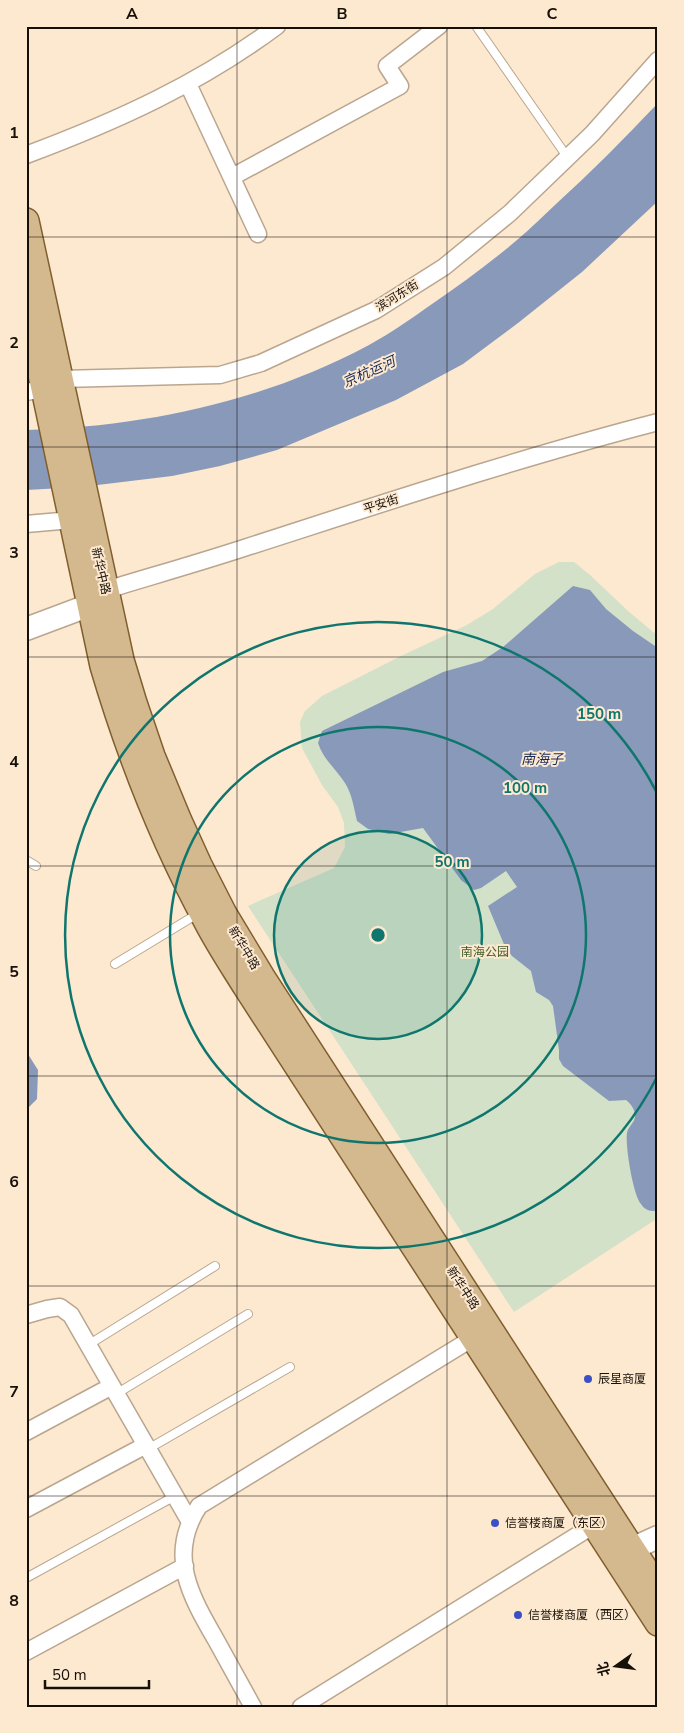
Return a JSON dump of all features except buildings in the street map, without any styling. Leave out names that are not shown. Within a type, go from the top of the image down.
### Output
[{"type":"main road","name":"新华中路","points":[[26,221],[44,387]]},
{"type":"main road","name":"新华中路","points":[[26,304],[44,387],[61,422],[75,507],[98,597],[152,756],[179,821],[224,914],[624,1553],[658,1623]]},
{"type":"main road","name":"新华中路","points":[[98,597],[103,666],[116,710],[135,764],[162,829],[201,911],[252,996],[594,1525],[658,1589]]},
{"type":"street","points":[[26,155],[93,130],[188,84],[249,47],[277,26]]},
{"type":"street","points":[[232,177],[400,86],[387,66],[439,26]]},
{"type":"street","name":"滨河东街","points":[[44,387],[220,375],[261,363],[376,310],[444,267],[510,213],[592,134],[658,60]]},
{"type":"street","points":[[188,84],[258,234]]},
{"type":"street","name":"平安街","points":[[26,629],[98,597],[242,549],[411,494],[575,444],[658,422]]},
{"type":"street","points":[[26,524],[75,507]]},
{"type":"street","points":[[26,1315],[47,1308],[60,1307],[71,1315],[190,1522]]},
{"type":"street","points":[[253,1707],[197,1606],[186,1578],[183,1558],[185,1536],[199,1506],[473,1338]]},
{"type":"street","points":[[26,1432],[114,1390]]},
{"type":"street","points":[[26,1509],[147,1447]]},
{"type":"street","points":[[301,1707],[594,1525]]},
{"type":"street","points":[[624,1553],[658,1537]]},
{"type":"street","points":[[26,1652],[185,1566]]},
{"type":"lane","points":[[476,26],[568,158]]},
{"type":"lane","points":[[26,860],[36,866]]},
{"type":"lane","points":[[115,964],[201,911]]},
{"type":"lane","points":[[88,1344],[215,1266]]},
{"type":"lane","points":[[114,1390],[248,1314]]},
{"type":"lane","points":[[147,1447],[290,1367]]},
{"type":"lane","points":[[26,1578],[175,1496]]},
{"type":"green space","name":"南海公园","points":[[559,562],[574,562],[658,636],[658,1218],[514,1312],[248,906],[334,868],[345,847],[344,823],[338,807],[322,785],[302,748],[300,722],[305,711],[322,696],[467,625],[493,609],[535,574]]},
{"type":"water","name":"京杭运河","points":[[658,103],[658,201],[582,272],[463,364],[396,400],[277,450],[220,466],[172,476],[81,487],[26,490],[26,430],[70,428],[159,417],[246,396],[329,365],[385,336],[465,281],[517,240],[595,167]]},
{"type":"water","name":"南海子","points":[[573,586],[590,590],[606,609],[658,648],[658,1211],[644,1208],[635,1191],[628,1158],[628,1131],[635,1118],[635,1113],[630,1103],[626,1100],[609,1101],[563,1066],[559,1059],[553,1006],[549,1000],[536,992],[531,971],[506,949],[488,906],[517,887],[506,871],[481,888],[474,890],[461,880],[423,828],[389,834],[368,829],[357,821],[347,787],[323,754],[318,743],[322,731],[443,672],[482,661],[503,647]]},
{"type":"water","points":[[26,1051],[38,1070],[37,1099],[26,1110]]},
{"type":"place","name":"辰星商厦","points":[[588,1379]]},
{"type":"place","name":"信誉楼商厦（东区）","points":[[495,1523]]},
{"type":"place","name":"信誉楼商厦（西区）","points":[[518,1615]]}]
